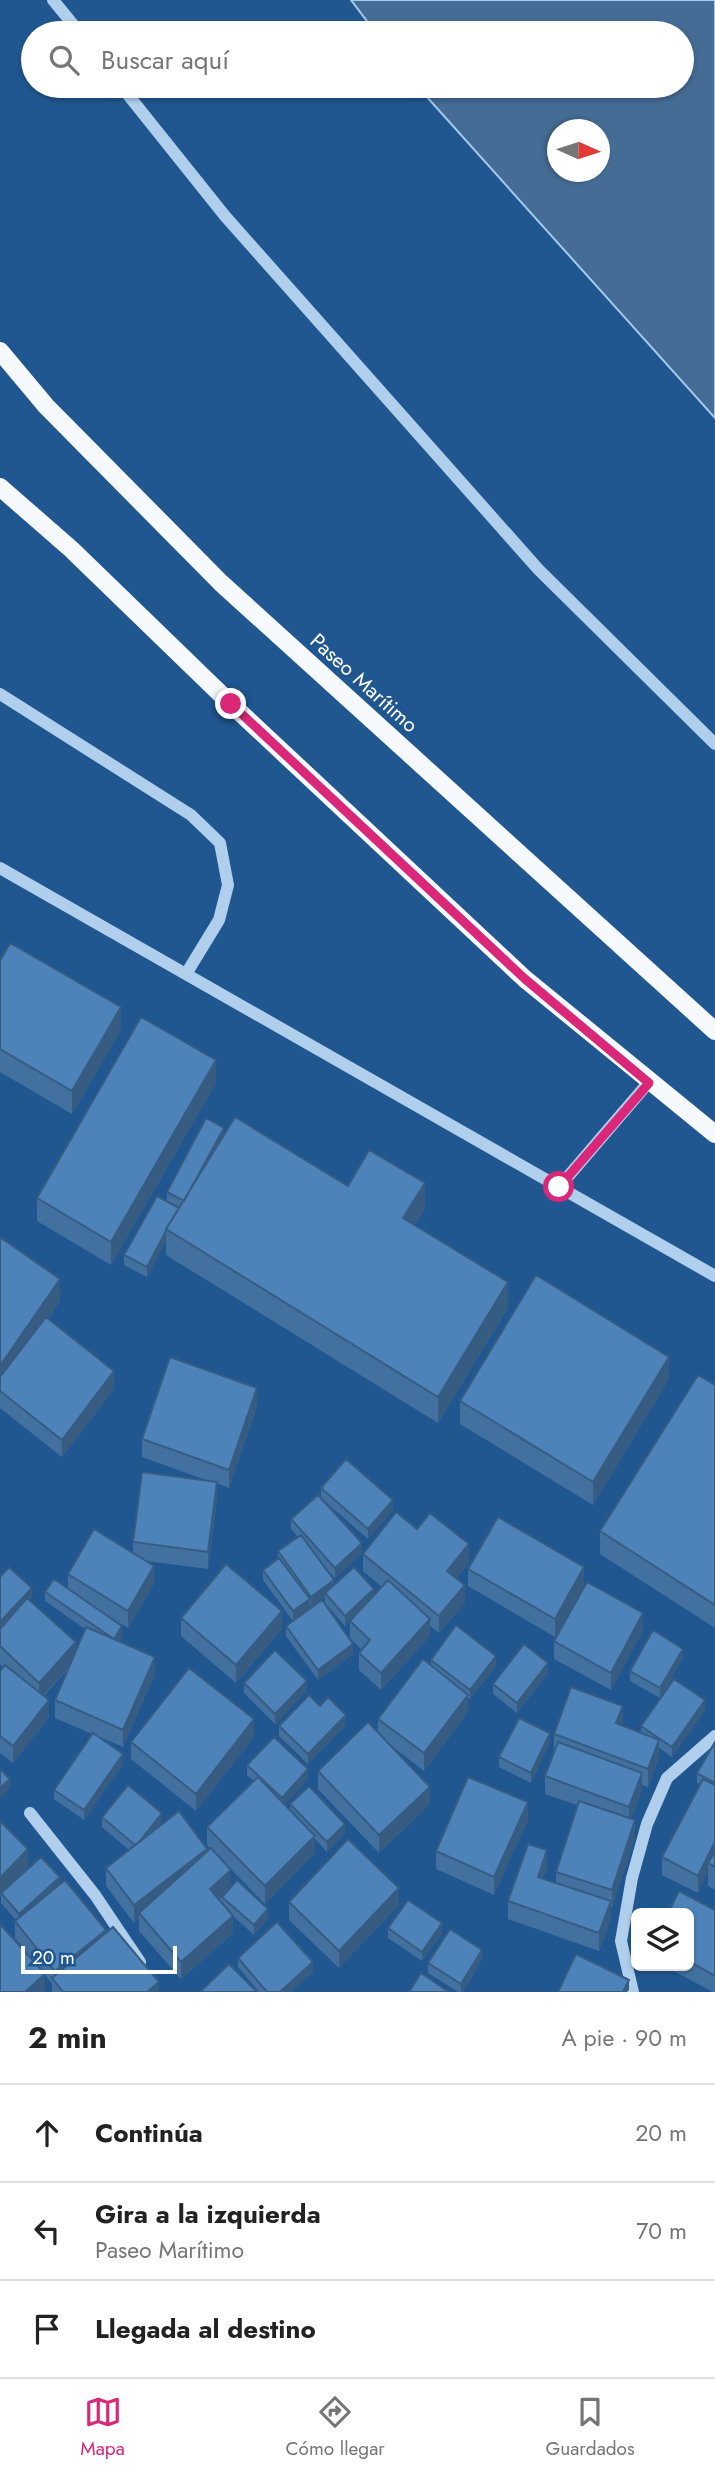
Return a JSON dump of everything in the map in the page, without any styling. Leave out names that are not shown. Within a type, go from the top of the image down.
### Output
[{"type":"main road","name":"Paseo Marítimo","points":[[0,351],[46,406],[221,583],[715,1031]]},
{"type":"main road","points":[[0,487],[71,548],[231,704],[525,979],[649,1083],[715,1134]]},
{"type":"street","points":[[53,0],[70,21]]},
{"type":"street","points":[[131,98],[225,216],[538,569],[715,744]]},
{"type":"street","points":[[0,694],[191,815],[220,843],[228,885],[219,920],[186,974]]},
{"type":"street","points":[[0,868],[715,1276]]},
{"type":"street","points":[[559,1187],[649,1083]]},
{"type":"street","points":[[633,1992],[621,1941],[632,1878],[647,1824],[667,1779],[715,1736]]},
{"type":"street","points":[[30,1813],[95,1895],[146,1971]]},
{"type":"water","points":[[351,0],[715,0],[715,418],[428,98],[694,98],[694,21],[367,21]]},
{"type":"building","points":[[10,943],[121,1007],[72,1091],[0,1049],[0,961]]},
{"type":"building","points":[[141,1017],[216,1060],[111,1242],[37,1198]]},
{"type":"building","points":[[235,1117],[348,1186],[369,1150],[425,1183],[403,1218],[508,1282],[438,1397],[166,1229]]},
{"type":"building","points":[[206,1118],[224,1128],[184,1201],[167,1192]]},
{"type":"building","points":[[157,1196],[179,1208],[147,1267],[124,1255]]},
{"type":"building","points":[[0,1237],[60,1279],[0,1366]]},
{"type":"building","points":[[536,1275],[669,1357],[593,1482],[460,1401]]},
{"type":"building","points":[[46,1317],[114,1371],[62,1440],[0,1391],[0,1377]]},
{"type":"building","points":[[170,1357],[257,1388],[229,1470],[142,1439]]},
{"type":"building","points":[[698,1375],[715,1385],[715,1605],[600,1531]]},
{"type":"building","points":[[346,1459],[393,1500],[368,1529],[321,1488]]},
{"type":"building","points":[[142,1472],[217,1482],[208,1552],[133,1542]]},
{"type":"building","points":[[318,1495],[362,1543],[335,1568],[291,1519]]},
{"type":"building","points":[[396,1512],[417,1529],[430,1513],[469,1544],[447,1571],[465,1585],[439,1616],[363,1554]]},
{"type":"building","points":[[498,1517],[584,1567],[555,1619],[468,1569]]},
{"type":"building","points":[[94,1529],[154,1566],[128,1611],[68,1574]]},
{"type":"building","points":[[301,1535],[334,1580],[311,1597],[278,1551]]},
{"type":"building","points":[[279,1558],[310,1599],[293,1611],[263,1570]]},
{"type":"building","points":[[226,1564],[282,1611],[236,1665],[181,1618]]},
{"type":"building","points":[[9,1567],[32,1588],[0,1622],[0,1577]]},
{"type":"building","points":[[354,1567],[374,1589],[345,1616],[325,1593]]},
{"type":"building","points":[[54,1579],[122,1626],[114,1639],[45,1592]]},
{"type":"building","points":[[388,1580],[430,1619],[381,1673],[359,1653],[370,1640],[350,1621]]},
{"type":"building","points":[[587,1582],[643,1613],[611,1673],[554,1641]]},
{"type":"building","points":[[27,1598],[76,1642],[39,1683],[0,1646],[0,1629]]},
{"type":"building","points":[[322,1600],[353,1644],[318,1670],[286,1626]]},
{"type":"building","points":[[456,1625],[496,1656],[470,1690],[431,1660]]},
{"type":"building","points":[[86,1627],[155,1657],[123,1730],[55,1700]]},
{"type":"building","points":[[653,1630],[683,1649],[660,1688],[630,1671]]},
{"type":"building","points":[[524,1644],[548,1663],[517,1703],[493,1684]]},
{"type":"building","points":[[275,1650],[307,1681],[275,1714],[244,1683]]},
{"type":"building","points":[[423,1659],[468,1695],[424,1753],[378,1719]]},
{"type":"building","points":[[5,1665],[49,1700],[13,1746],[0,1736],[0,1671]]},
{"type":"building","points":[[189,1668],[254,1719],[196,1794],[131,1742]]},
{"type":"building","points":[[674,1679],[705,1700],[672,1747],[641,1726]]},
{"type":"building","points":[[571,1687],[623,1706],[616,1723],[659,1740],[648,1769],[554,1734]]},
{"type":"building","points":[[309,1695],[320,1706],[328,1697],[346,1715],[308,1754],[279,1726]]},
{"type":"building","points":[[519,1718],[550,1733],[531,1773],[499,1757]]},
{"type":"building","points":[[368,1722],[430,1787],[379,1835],[318,1771]]},
{"type":"building","points":[[93,1733],[123,1754],[84,1810],[54,1790]]},
{"type":"building","points":[[274,1737],[308,1769],[282,1798],[247,1765]]},
{"type":"building","points":[[558,1742],[642,1773],[629,1807],[545,1776]]},
{"type":"building","points":[[715,1742],[715,1783],[697,1773]]},
{"type":"building","points":[[0,1769],[10,1779],[0,1788]]},
{"type":"building","points":[[258,1777],[315,1836],[265,1886],[207,1827]]},
{"type":"building","points":[[468,1777],[528,1802],[494,1877],[436,1851]]},
{"type":"building","points":[[703,1779],[715,1785],[715,1842],[698,1876],[662,1857]]},
{"type":"building","points":[[128,1785],[162,1813],[135,1845],[102,1817]]},
{"type":"building","points":[[309,1786],[345,1824],[327,1842],[290,1804]]},
{"type":"building","points":[[579,1801],[635,1820],[612,1890],[556,1872]]},
{"type":"building","points":[[179,1811],[207,1849],[134,1905],[106,1868]]},
{"type":"building","points":[[0,1821],[28,1849],[0,1878]]},
{"type":"building","points":[[348,1839],[399,1888],[339,1951],[289,1902]]},
{"type":"building","points":[[528,1844],[547,1850],[538,1877],[611,1901],[599,1933],[508,1901]]},
{"type":"building","points":[[211,1848],[231,1870],[210,1889],[233,1916],[181,1962],[139,1913]]},
{"type":"building","points":[[715,1852],[715,1867],[708,1863]]},
{"type":"building","points":[[41,1857],[60,1877],[19,1914],[1,1893]]},
{"type":"building","points":[[65,1880],[106,1930],[55,1971],[15,1921]]},
{"type":"building","points":[[237,1880],[268,1909],[254,1925],[222,1897]]},
{"type":"building","points":[[679,1891],[715,1910],[715,1976],[694,1964],[694,1908],[670,1908]]},
{"type":"building","points":[[408,1900],[442,1923],[422,1952],[388,1928]]},
{"type":"building","points":[[277,1922],[313,1962],[280,1992],[267,1992],[238,1958]]},
{"type":"building","points":[[0,1924],[45,1974],[25,1992],[0,1992]]},
{"type":"building","points":[[113,1927],[159,1982],[147,1992],[63,1992],[52,1978]]},
{"type":"building","points":[[450,1929],[482,1950],[461,1984],[428,1963]]},
{"type":"building","points":[[576,1954],[629,1980],[623,1992],[558,1992]]},
{"type":"building","points":[[229,1964],[257,1992],[200,1992]]},
{"type":"building","points":[[421,1973],[449,1992],[409,1992]]},
{"type":"route","points":[[231,704],[525,979],[649,1083],[559,1187]]}]
